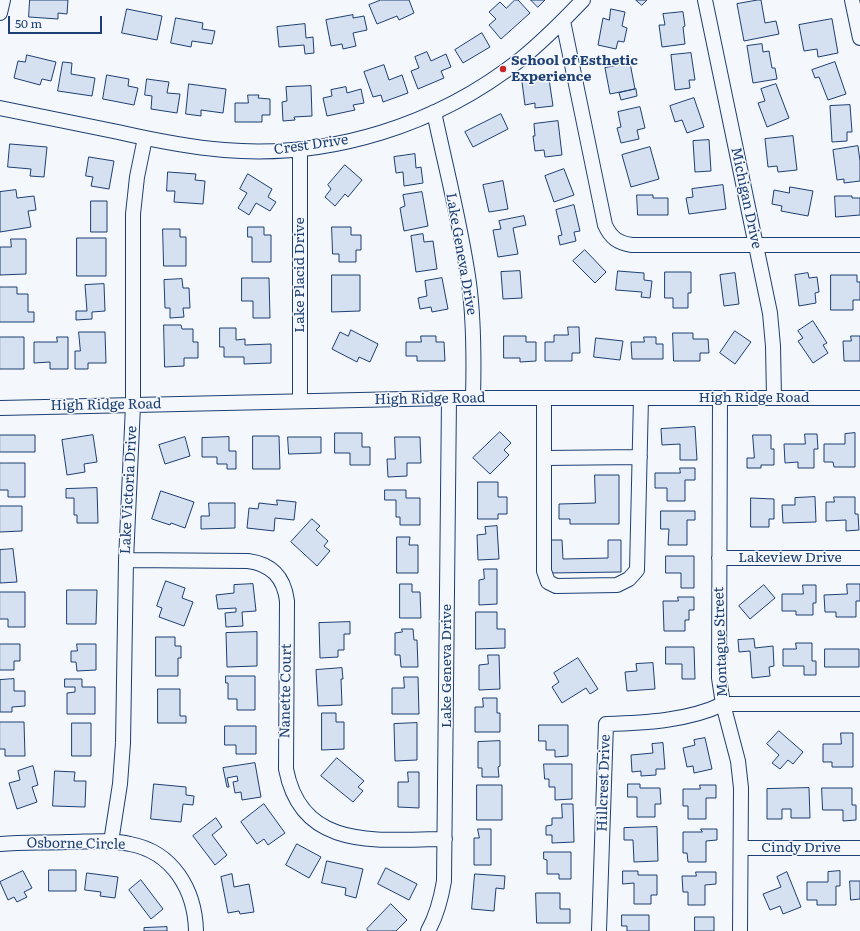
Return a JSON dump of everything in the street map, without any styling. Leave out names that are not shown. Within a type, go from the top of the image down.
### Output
[{"type":"street","points":[[0,13],[3,0]]},
{"type":"street","name":"Crest Drive","points":[[0,108],[145,138],[190,146],[226,150],[261,151],[300,149],[336,144],[371,136],[434,112],[461,99],[492,80],[520,60],[563,21],[583,0]]},
{"type":"street","name":"Michigan Drive","points":[[705,0],[770,313],[773,346],[774,398]]},
{"type":"street","points":[[852,0],[860,38]]},
{"type":"street","points":[[563,21],[605,225],[615,240],[623,244],[632,245],[860,245]]},
{"type":"street","name":"Lake Geneva Drive","points":[[434,112],[469,282],[473,323],[473,398]]},
{"type":"street","name":"Lake Victoria Drive","points":[[111,842],[120,784],[123,744],[126,560],[133,405],[133,214],[137,178],[145,138]]},
{"type":"street","name":"Lake Placid Drive","points":[[300,149],[300,401]]},
{"type":"street","name":"Lake Geneva Drive","points":[[428,931],[435,918],[441,900],[444,881],[448,398]]},
{"type":"street","name":"High Ridge Road","points":[[0,408],[448,398],[860,398]]},
{"type":"street","points":[[544,398],[544,571],[548,582],[556,586],[617,585],[629,579],[637,570],[641,398]]},
{"type":"street","name":"Montague Street","points":[[720,398],[718,660],[723,704],[738,761],[741,788],[740,931]]},
{"type":"street","points":[[544,458],[640,457]]},
{"type":"street","name":"Lakeview Drive","points":[[719,558],[860,558]]},
{"type":"street","name":"Nanette Court","points":[[126,560],[248,561],[257,562],[266,566],[277,575],[286,592],[287,602],[286,769],[291,788],[300,804],[306,812],[320,824],[329,830],[347,836],[365,839],[445,839]]},
{"type":"street","name":"Hillcrest Drive","points":[[599,931],[606,724],[642,723],[678,718],[713,709],[723,704],[860,704]]},
{"type":"street","name":"Osborne Circle","points":[[1,842],[111,842],[130,843],[139,846],[157,855],[172,867],[184,882],[192,900],[196,931]]},
{"type":"street","name":"Cindy Drive","points":[[741,848],[860,848]]},
{"type":"building","points":[[30,0],[68,0],[67,14],[58,13],[58,19],[29,17]]},
{"type":"building","points":[[381,0],[409,0],[414,13],[399,20],[397,16],[377,24],[369,5]]},
{"type":"building","points":[[515,0],[518,0],[530,13],[501,39],[489,25],[496,19],[489,12],[500,2],[506,8]]},
{"type":"building","points":[[531,0],[545,0],[538,7]]},
{"type":"building","points":[[636,0],[647,0],[642,5]]},
{"type":"building","points":[[761,0],[765,23],[776,21],[779,34],[744,41],[737,4]]},
{"type":"building","points":[[127,9],[162,16],[157,40],[122,33]]},
{"type":"building","points":[[611,9],[625,12],[622,26],[627,28],[624,42],[618,41],[616,49],[598,45],[603,18],[609,20]]},
{"type":"building","points":[[683,12],[685,44],[662,47],[659,25],[665,25],[663,14]]},
{"type":"building","points":[[353,15],[353,18],[364,16],[367,30],[353,33],[356,46],[343,49],[342,44],[331,46],[326,20]]},
{"type":"building","points":[[176,18],[203,23],[202,29],[215,31],[212,44],[192,41],[191,47],[171,43]]},
{"type":"building","points":[[832,19],[838,53],[818,57],[817,49],[804,51],[799,25]]},
{"type":"building","points":[[305,24],[306,38],[313,37],[314,53],[305,54],[304,45],[279,47],[277,27]]},
{"type":"building","points":[[482,33],[490,47],[463,63],[455,50]]},
{"type":"building","points":[[762,44],[763,52],[769,51],[772,68],[775,68],[777,79],[753,83],[747,46]]},
{"type":"building","points":[[427,52],[431,61],[446,54],[451,67],[441,71],[444,78],[418,89],[411,71],[419,68],[415,57]]},
{"type":"building","points":[[691,53],[695,80],[689,80],[690,88],[675,90],[671,55]]},
{"type":"building","points":[[27,55],[56,62],[51,81],[42,79],[40,85],[14,78],[18,61],[25,62]]},
{"type":"building","points":[[63,62],[72,63],[71,74],[95,78],[92,96],[58,91]]},
{"type":"building","points":[[835,62],[846,94],[828,100],[819,77],[815,78],[812,70]]},
{"type":"building","points":[[630,63],[635,89],[610,94],[605,68]]},
{"type":"building","points":[[384,65],[389,80],[402,75],[408,93],[383,102],[381,95],[373,97],[364,72]]},
{"type":"building","points":[[107,75],[129,79],[128,86],[138,88],[134,105],[103,99]]},
{"type":"building","points":[[147,79],[169,82],[167,93],[180,94],[177,113],[151,109],[152,96],[145,95]]},
{"type":"building","points":[[549,79],[553,106],[535,108],[535,103],[525,105],[522,82]]},
{"type":"building","points":[[189,84],[226,89],[223,113],[201,110],[201,116],[186,114]]},
{"type":"building","points":[[776,84],[789,118],[767,127],[758,103],[765,101],[761,89]]},
{"type":"building","points":[[311,86],[312,116],[294,117],[295,120],[283,121],[282,102],[287,101],[286,87]]},
{"type":"building","points":[[346,87],[347,93],[361,89],[364,103],[353,105],[355,110],[327,116],[323,98],[332,96],[331,90]]},
{"type":"building","points":[[636,89],[637,96],[621,100],[619,93]]},
{"type":"building","points":[[248,95],[259,95],[258,98],[270,99],[270,115],[262,115],[262,122],[235,122],[235,103],[248,103]]},
{"type":"building","points":[[694,98],[704,127],[687,133],[682,120],[675,122],[670,106]]},
{"type":"building","points":[[850,105],[852,132],[847,132],[847,141],[832,142],[830,106]]},
{"type":"building","points":[[640,107],[645,128],[637,130],[639,139],[621,143],[617,128],[621,127],[618,112]]},
{"type":"building","points":[[501,114],[508,129],[473,147],[465,132]]},
{"type":"building","points":[[558,121],[562,155],[545,157],[544,150],[535,151],[533,136],[535,136],[534,124]]},
{"type":"building","points":[[793,136],[797,170],[778,172],[777,166],[768,167],[765,139]]},
{"type":"building","points":[[709,140],[711,171],[695,172],[693,141]]},
{"type":"building","points":[[10,144],[47,147],[44,177],[30,176],[31,169],[8,167]]},
{"type":"building","points":[[858,146],[860,181],[844,183],[844,179],[837,180],[833,150]]},
{"type":"building","points":[[650,147],[659,179],[631,187],[622,155]]},
{"type":"building","points":[[415,154],[416,168],[421,167],[423,183],[404,186],[403,172],[396,173],[394,157]]},
{"type":"building","points":[[89,157],[114,161],[109,189],[91,186],[93,177],[86,176]]},
{"type":"building","points":[[345,165],[362,180],[348,197],[345,194],[335,206],[325,197],[331,189],[328,185]]},
{"type":"building","points":[[564,169],[574,195],[554,202],[545,176]]},
{"type":"building","points":[[168,172],[196,174],[195,180],[205,181],[203,204],[174,202],[175,191],[167,191]]},
{"type":"building","points":[[248,174],[272,189],[268,197],[276,202],[270,211],[256,203],[249,215],[238,208],[247,193],[240,189]]},
{"type":"building","points":[[503,181],[508,209],[489,212],[483,185]]},
{"type":"building","points":[[723,185],[726,209],[689,214],[686,198],[693,197],[692,189]]},
{"type":"building","points":[[790,187],[813,191],[808,216],[781,211],[782,206],[772,204],[774,190],[789,193]]},
{"type":"building","points":[[16,190],[17,198],[34,196],[36,210],[28,211],[31,227],[0,232],[0,192]]},
{"type":"building","points":[[422,192],[428,226],[404,231],[400,208],[405,206],[403,195]]},
{"type":"building","points":[[637,195],[653,195],[653,198],[668,198],[668,215],[638,215]]},
{"type":"building","points":[[835,196],[852,196],[852,198],[860,198],[860,215],[836,217]]},
{"type":"building","points":[[91,201],[107,201],[107,232],[91,232]]},
{"type":"building","points":[[574,205],[580,231],[574,232],[576,241],[560,245],[558,236],[562,235],[556,210]]},
{"type":"building","points":[[524,216],[526,225],[513,228],[518,254],[498,257],[493,230],[501,229],[499,221]]},
{"type":"building","points":[[248,227],[264,227],[264,235],[271,235],[271,262],[252,262],[252,237],[248,237]]},
{"type":"building","points":[[332,227],[351,227],[351,235],[361,235],[361,250],[356,250],[356,262],[339,262],[339,254],[333,254]]},
{"type":"building","points":[[163,229],[180,229],[180,237],[186,237],[186,266],[164,266]]},
{"type":"building","points":[[423,234],[424,242],[433,241],[437,269],[416,272],[411,236]]},
{"type":"building","points":[[77,238],[106,238],[106,276],[77,276]]},
{"type":"building","points":[[11,239],[26,239],[26,274],[0,275],[0,247],[11,247]]},
{"type":"building","points":[[585,250],[606,272],[595,283],[573,261]]},
{"type":"building","points":[[520,271],[522,298],[503,299],[501,272]]},
{"type":"building","points":[[618,271],[644,273],[644,280],[652,281],[650,298],[641,297],[642,292],[616,290]]},
{"type":"building","points":[[665,272],[691,272],[691,293],[688,293],[688,308],[673,308],[673,298],[665,298]]},
{"type":"building","points":[[735,273],[739,304],[724,306],[720,275]]},
{"type":"building","points":[[808,273],[809,278],[817,277],[819,292],[815,293],[816,303],[799,306],[795,275]]},
{"type":"building","points":[[332,275],[360,275],[360,311],[332,312]]},
{"type":"building","points":[[831,275],[857,275],[857,282],[860,282],[860,300],[853,300],[853,310],[831,310]]},
{"type":"building","points":[[242,278],[269,278],[270,318],[253,318],[253,301],[242,301]]},
{"type":"building","points":[[442,278],[448,309],[432,312],[431,307],[420,309],[418,298],[427,296],[425,281]]},
{"type":"building","points":[[182,279],[183,288],[189,288],[190,308],[183,308],[184,317],[170,318],[170,308],[165,308],[164,280]]},
{"type":"building","points":[[104,284],[105,311],[92,312],[92,319],[76,320],[76,311],[87,311],[85,285]]},
{"type":"building","points":[[0,287],[17,287],[17,294],[28,294],[28,312],[34,312],[34,322],[0,322]]},
{"type":"building","points":[[813,321],[827,343],[823,345],[828,353],[813,363],[798,341],[803,338],[798,331]]},
{"type":"building","points":[[164,325],[181,325],[182,329],[193,329],[193,342],[198,342],[198,358],[184,358],[184,366],[165,367]]},
{"type":"building","points":[[568,327],[579,327],[580,353],[572,353],[572,361],[545,361],[545,342],[554,342],[554,335],[568,335]]},
{"type":"building","points":[[220,328],[236,328],[236,340],[245,339],[245,345],[271,344],[271,363],[244,364],[244,357],[224,357],[224,347],[220,347]]},
{"type":"building","points":[[351,330],[378,344],[370,362],[359,357],[357,362],[332,349],[340,332],[348,336]]},
{"type":"building","points":[[735,331],[751,342],[735,364],[720,353]]},
{"type":"building","points":[[79,332],[105,332],[106,363],[88,363],[88,369],[75,369],[75,351],[80,351]]},
{"type":"building","points":[[673,333],[693,333],[693,339],[708,339],[709,353],[700,353],[700,361],[674,361]]},
{"type":"building","points":[[421,336],[436,336],[436,342],[444,342],[445,361],[417,361],[417,356],[406,356],[406,342],[421,342]]},
{"type":"building","points":[[504,336],[526,336],[526,342],[536,342],[536,361],[520,362],[520,358],[504,358]]},
{"type":"building","points":[[851,336],[860,336],[860,361],[844,361],[843,341],[851,341]]},
{"type":"building","points":[[0,337],[24,337],[24,369],[0,369]]},
{"type":"building","points":[[57,337],[68,337],[68,369],[50,369],[50,362],[34,363],[34,342],[57,342]]},
{"type":"building","points":[[644,337],[656,337],[656,344],[663,344],[663,359],[632,359],[631,342],[644,342]]},
{"type":"building","points":[[596,338],[623,341],[620,360],[594,357]]},
{"type":"building","points":[[695,427],[697,460],[680,460],[680,444],[662,445],[661,429]]},
{"type":"building","points":[[500,432],[511,443],[504,450],[509,455],[490,474],[473,458]]},
{"type":"building","points":[[335,433],[362,433],[362,447],[370,447],[370,465],[350,465],[350,453],[335,453]]},
{"type":"building","points":[[855,433],[855,467],[834,467],[833,462],[824,462],[824,444],[845,444],[845,434]]},
{"type":"building","points":[[805,434],[817,434],[818,449],[814,449],[814,468],[798,468],[798,462],[785,463],[784,444],[805,444]]},
{"type":"building","points":[[0,435],[35,435],[35,452],[0,452]]},
{"type":"building","points":[[93,435],[97,462],[84,464],[85,472],[67,475],[62,440]]},
{"type":"building","points":[[753,435],[771,435],[771,449],[774,449],[774,465],[761,465],[761,468],[747,468],[747,458],[754,458]]},
{"type":"building","points":[[253,436],[279,436],[280,469],[253,469]]},
{"type":"building","points":[[185,437],[190,456],[165,464],[159,445]]},
{"type":"building","points":[[229,437],[229,451],[236,451],[236,469],[227,469],[227,464],[217,464],[217,457],[202,457],[202,438]]},
{"type":"building","points":[[288,437],[321,437],[321,453],[289,454]]},
{"type":"building","points":[[395,437],[420,437],[421,463],[407,463],[407,476],[388,477],[387,459],[395,459]]},
{"type":"building","points":[[0,463],[25,463],[25,497],[8,497],[8,490],[0,490]]},
{"type":"building","points":[[680,468],[695,468],[695,480],[685,480],[685,501],[667,501],[667,488],[655,488],[655,473],[680,473]]},
{"type":"building","points":[[595,475],[619,475],[619,524],[570,524],[570,519],[559,519],[559,504],[595,503]]},
{"type":"building","points":[[478,482],[498,482],[498,497],[507,497],[507,514],[498,514],[498,519],[478,519]]},
{"type":"building","points":[[97,488],[98,523],[77,523],[77,515],[74,515],[74,498],[66,498],[66,489]]},
{"type":"building","points":[[385,490],[406,490],[406,498],[420,498],[420,525],[400,525],[400,517],[396,517],[396,500],[385,500]]},
{"type":"building","points":[[161,491],[194,502],[185,528],[152,519]]},
{"type":"building","points":[[815,497],[816,522],[783,523],[782,505],[795,505],[795,498]]},
{"type":"building","points":[[834,497],[855,497],[855,514],[858,514],[859,530],[846,531],[846,520],[826,521],[826,502],[834,502]]},
{"type":"building","points":[[751,498],[774,499],[774,519],[769,519],[769,527],[751,527]]},
{"type":"building","points":[[277,500],[296,502],[294,520],[275,518],[274,531],[247,528],[249,508],[258,509],[259,503],[277,505]]},
{"type":"building","points":[[209,503],[235,503],[235,528],[201,529],[201,516],[209,516]]},
{"type":"building","points":[[0,506],[22,506],[22,531],[0,532]]},
{"type":"building","points":[[661,511],[695,511],[695,520],[687,520],[687,545],[668,545],[669,529],[661,529]]},
{"type":"building","points":[[312,519],[320,526],[316,530],[328,541],[324,546],[330,551],[317,566],[291,542]]},
{"type":"building","points":[[497,526],[499,559],[478,560],[477,535],[486,534],[485,527]]},
{"type":"building","points":[[397,537],[410,537],[409,545],[418,545],[418,573],[397,573]]},
{"type":"building","points":[[549,540],[562,540],[563,559],[608,558],[608,540],[621,540],[621,572],[550,573]]},
{"type":"building","points":[[13,549],[17,582],[0,583],[0,550]]},
{"type":"building","points":[[666,556],[694,556],[694,588],[681,588],[681,573],[666,573]]},
{"type":"building","points":[[484,569],[497,569],[497,604],[479,605],[479,580],[484,579]]},
{"type":"building","points":[[166,581],[185,588],[182,598],[193,602],[184,626],[159,617],[162,608],[157,606]]},
{"type":"building","points":[[253,584],[256,611],[242,612],[243,626],[226,627],[225,613],[236,612],[236,608],[218,609],[216,595],[234,593],[234,585]]},
{"type":"building","points":[[400,584],[412,584],[412,592],[420,592],[421,618],[400,618]]},
{"type":"building","points":[[847,584],[860,584],[860,601],[856,601],[856,617],[836,617],[836,612],[825,612],[824,595],[847,594]]},
{"type":"building","points":[[764,585],[775,598],[750,619],[739,606]]},
{"type":"building","points":[[803,585],[816,585],[816,603],[813,603],[813,615],[796,615],[796,611],[782,611],[782,594],[803,594]]},
{"type":"building","points":[[67,590],[97,590],[96,624],[67,624]]},
{"type":"building","points":[[0,592],[25,592],[25,627],[8,627],[8,619],[0,619]]},
{"type":"building","points":[[678,597],[694,597],[694,610],[689,610],[689,620],[685,620],[685,631],[664,631],[663,601],[678,601]]},
{"type":"building","points":[[476,612],[497,612],[497,629],[505,629],[505,648],[476,649]]},
{"type":"building","points":[[350,622],[350,634],[344,634],[344,650],[338,650],[338,657],[320,658],[319,623]]},
{"type":"building","points":[[402,629],[413,629],[414,640],[417,640],[418,667],[401,667],[400,655],[395,655],[395,633],[402,632]]},
{"type":"building","points":[[257,632],[257,666],[227,667],[226,633]]},
{"type":"building","points":[[156,637],[175,637],[175,646],[181,646],[181,658],[178,658],[178,676],[156,676]]},
{"type":"building","points":[[754,639],[755,648],[773,646],[774,666],[769,667],[770,676],[752,678],[750,651],[739,652],[738,640]]},
{"type":"building","points":[[796,643],[812,643],[812,661],[816,661],[816,675],[804,675],[804,666],[783,666],[783,649],[796,649]]},
{"type":"building","points":[[0,644],[20,644],[20,661],[14,661],[14,670],[0,670]]},
{"type":"building","points":[[77,644],[96,644],[96,670],[77,671],[76,662],[71,662],[71,651],[77,651]]},
{"type":"building","points":[[666,647],[694,647],[695,679],[682,679],[682,664],[666,664]]},
{"type":"building","points":[[825,649],[859,649],[859,667],[825,667]]},
{"type":"building","points":[[488,655],[499,655],[500,689],[479,690],[479,665],[488,664]]},
{"type":"building","points":[[578,658],[598,689],[590,694],[586,688],[562,703],[552,687],[559,682],[554,673]]},
{"type":"building","points":[[653,663],[655,689],[627,691],[625,672],[637,671],[636,664]]},
{"type":"building","points":[[342,668],[342,705],[318,706],[316,670]]},
{"type":"building","points":[[226,676],[255,676],[255,710],[237,710],[237,699],[228,699],[228,683],[226,683]]},
{"type":"building","points":[[404,677],[418,677],[419,714],[392,714],[392,688],[404,688]]},
{"type":"building","points":[[14,679],[14,691],[25,691],[25,706],[12,707],[12,712],[0,712],[0,680]]},
{"type":"building","points":[[65,679],[82,679],[82,687],[95,687],[95,714],[67,714],[67,693],[75,692],[75,687],[65,687]]},
{"type":"building","points":[[158,689],[180,689],[180,716],[186,716],[186,723],[158,723]]},
{"type":"building","points":[[483,698],[497,698],[497,713],[500,713],[500,732],[475,732],[475,707],[483,707]]},
{"type":"building","points":[[322,713],[336,713],[336,722],[344,722],[344,749],[322,750]]},
{"type":"building","points":[[0,722],[24,722],[25,756],[5,756],[5,749],[0,749]]},
{"type":"building","points":[[72,723],[91,723],[91,756],[72,756]]},
{"type":"building","points":[[417,723],[417,760],[395,761],[394,724]]},
{"type":"building","points":[[539,725],[568,725],[568,756],[555,757],[555,750],[546,750],[546,741],[539,741]]},
{"type":"building","points":[[225,726],[256,726],[256,754],[236,754],[236,745],[225,745]]},
{"type":"building","points":[[779,731],[803,752],[793,764],[788,760],[780,769],[772,763],[779,755],[767,744]]},
{"type":"building","points":[[841,733],[853,733],[853,767],[832,767],[832,762],[823,762],[823,744],[841,744]]},
{"type":"building","points":[[705,738],[712,769],[694,773],[693,766],[687,767],[683,748],[695,745],[694,740]]},
{"type":"building","points":[[500,741],[500,766],[498,767],[499,777],[482,777],[482,768],[478,768],[478,742]]},
{"type":"building","points":[[663,743],[665,769],[656,769],[656,775],[641,776],[641,771],[632,772],[631,755],[653,753],[652,744]]},
{"type":"building","points":[[337,758],[364,781],[358,787],[363,791],[353,802],[321,776]]},
{"type":"building","points":[[255,763],[261,797],[242,800],[241,792],[235,793],[233,782],[238,781],[237,776],[227,778],[229,787],[227,787],[223,768]]},
{"type":"building","points":[[544,764],[572,764],[572,799],[555,800],[555,787],[549,787],[549,779],[545,779]]},
{"type":"building","points":[[33,766],[38,785],[32,787],[37,802],[17,809],[9,783],[20,780],[18,771]]},
{"type":"building","points":[[55,771],[75,772],[74,781],[86,781],[85,807],[53,806]]},
{"type":"building","points":[[408,772],[419,772],[419,808],[398,807],[398,782],[408,782]]},
{"type":"building","points":[[154,784],[186,787],[186,795],[194,796],[193,805],[183,804],[181,822],[151,819]]},
{"type":"building","points":[[628,784],[640,784],[640,788],[660,788],[661,804],[655,804],[655,817],[637,817],[637,797],[628,797]]},
{"type":"building","points":[[477,785],[502,785],[502,820],[477,820]]},
{"type":"building","points":[[700,785],[716,785],[716,798],[706,798],[706,819],[688,819],[688,806],[683,806],[683,789],[700,789]]},
{"type":"building","points":[[809,788],[810,818],[791,818],[791,809],[782,809],[782,819],[767,819],[767,789]]},
{"type":"building","points":[[822,788],[852,788],[852,805],[856,805],[856,820],[843,821],[843,810],[823,810]]},
{"type":"building","points":[[264,804],[285,833],[268,845],[264,839],[257,844],[241,822]]},
{"type":"building","points":[[562,804],[573,804],[574,842],[552,843],[552,835],[546,835],[546,826],[552,825],[552,818],[562,818]]},
{"type":"building","points":[[216,818],[222,827],[212,835],[227,855],[215,865],[193,836]]},
{"type":"building","points":[[657,827],[658,861],[634,862],[633,840],[624,840],[624,828]]},
{"type":"building","points":[[478,829],[491,829],[491,865],[474,865],[474,838],[479,838]]},
{"type":"building","points":[[701,829],[717,829],[717,840],[706,841],[706,862],[688,862],[687,853],[683,853],[683,832],[702,832]]},
{"type":"building","points":[[297,844],[321,857],[309,878],[286,865]]},
{"type":"building","points":[[544,852],[571,852],[571,879],[559,879],[559,874],[547,874],[547,860],[544,859]]},
{"type":"building","points":[[327,861],[363,869],[356,898],[345,895],[346,888],[322,883]]},
{"type":"building","points":[[386,868],[417,884],[409,900],[378,884]]},
{"type":"building","points":[[49,870],[76,870],[76,891],[49,891]]},
{"type":"building","points":[[23,871],[32,888],[24,892],[27,897],[17,902],[14,897],[8,900],[0,882]]},
{"type":"building","points":[[623,871],[638,871],[638,875],[657,875],[657,895],[651,895],[651,904],[634,904],[634,883],[623,884]]},
{"type":"building","points":[[840,871],[840,886],[836,886],[836,905],[817,905],[817,900],[807,900],[807,882],[828,882],[828,872]]},
{"type":"building","points":[[696,872],[716,872],[716,884],[705,885],[705,905],[688,905],[688,892],[683,892],[682,876],[696,876]]},
{"type":"building","points":[[787,872],[801,907],[783,914],[780,906],[770,910],[763,894],[781,887],[777,877]]},
{"type":"building","points":[[87,873],[118,877],[115,898],[100,896],[101,892],[85,890]]},
{"type":"building","points":[[232,874],[234,887],[249,884],[254,912],[240,914],[239,911],[228,913],[221,877]]},
{"type":"building","points":[[475,874],[505,876],[504,889],[496,888],[494,911],[472,909]]},
{"type":"building","points":[[141,880],[163,909],[151,919],[129,890]]},
{"type":"building","points":[[850,881],[860,881],[860,899],[851,900]]},
{"type":"building","points":[[536,893],[560,893],[560,909],[570,909],[570,923],[537,923]]},
{"type":"building","points":[[391,904],[407,920],[396,931],[368,931],[367,929]]},
{"type":"building","points":[[622,915],[649,915],[649,931],[627,931],[627,926],[622,926]]},
{"type":"building","points":[[695,917],[714,917],[714,931],[695,931]]},
{"type":"building","points":[[167,927],[167,931],[144,931],[144,928]]},
{"type":"place","name":"School of Esthetic Experience","points":[[503,69]]}]
